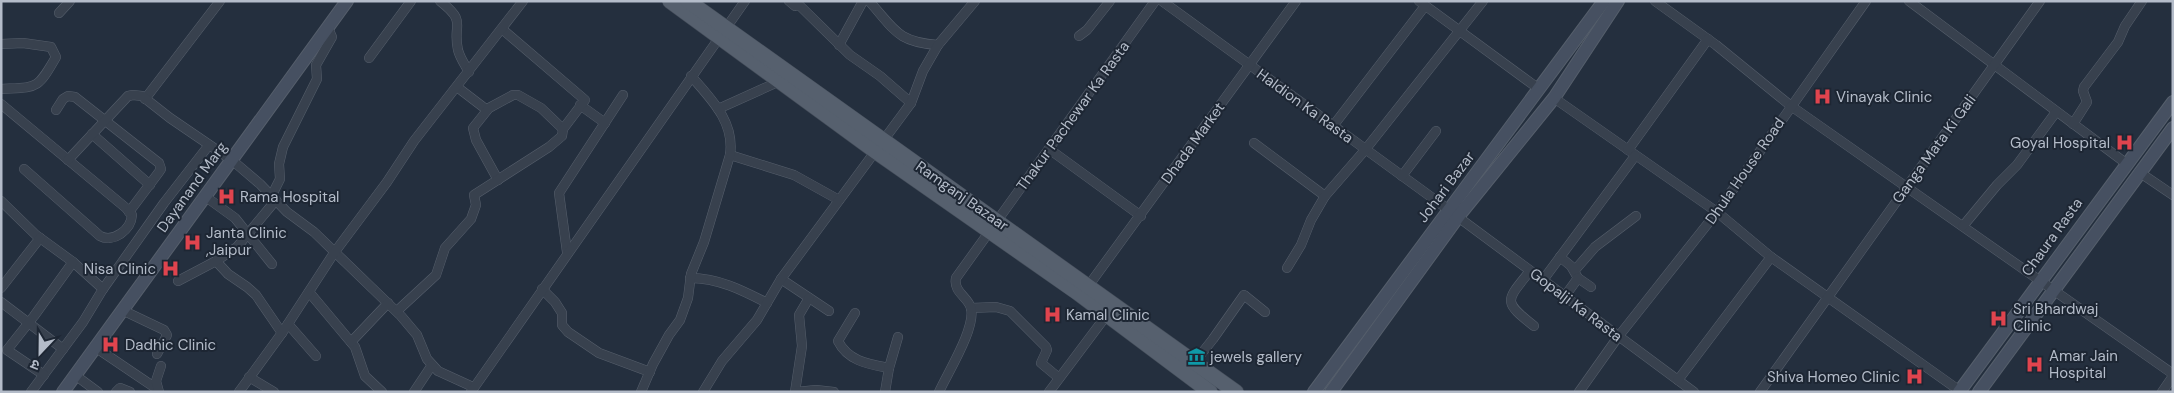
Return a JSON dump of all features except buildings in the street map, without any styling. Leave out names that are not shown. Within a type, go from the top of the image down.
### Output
[{"type":"main road","name":"Ramganj Bazaar","points":[[670,1],[723,32],[879,146],[1111,309],[1236,392]]},
{"type":"main road","name":"Ramganj Bazaar","points":[[688,1],[780,81],[879,146]]},
{"type":"main road","name":"Ramganj Bazaar","points":[[993,226],[1089,285],[1111,309],[1210,392]]},
{"type":"street","points":[[59,13],[70,1]]},
{"type":"street","points":[[146,99],[220,1]]},
{"type":"street","name":"Dayanand Marg","points":[[62,392],[206,197],[347,1]]},
{"type":"street","points":[[369,58],[411,1]]},
{"type":"street","points":[[440,1],[453,11],[458,21],[458,50],[469,72]]},
{"type":"street","points":[[239,392],[310,292],[334,252],[387,182],[426,125],[523,1]]},
{"type":"street","points":[[68,160],[128,96],[133,94],[142,96],[232,160],[287,212],[314,232],[397,312],[417,335],[427,359],[432,365],[448,377],[472,389],[744,1]]},
{"type":"street","points":[[789,1],[795,6],[799,5],[850,55],[880,76],[911,103]]},
{"type":"street","points":[[839,44],[863,1]]},
{"type":"street","points":[[869,1],[902,37],[919,44],[938,45]]},
{"type":"street","points":[[703,392],[722,361],[756,320],[781,279],[911,103],[923,71],[938,45],[975,1]]},
{"type":"street","points":[[1079,36],[1087,30],[1110,1]]},
{"type":"street","name":"Thakur Pachewar Ka Rasta","points":[[970,308],[954,284],[956,278],[1155,1]]},
{"type":"street","name":"Haldion Ka Rasta","points":[[1162,1],[1454,214]]},
{"type":"street","name":"Dhada Market","points":[[1089,285],[1296,1]]},
{"type":"street","points":[[1287,268],[1301,246],[1311,220],[1325,196],[1365,150],[1483,1]]},
{"type":"street","name":"Johari Bazar","points":[[1331,392],[1539,89],[1604,1]]},
{"type":"street","name":"Johari Bazar","points":[[1314,392],[1454,214],[1554,98],[1618,1]]},
{"type":"street","points":[[1655,1],[1708,39],[1791,106],[2173,375],[2162,392]]},
{"type":"street","name":"Dhula House Road","points":[[1579,392],[1618,337],[1717,212],[1866,1]]},
{"type":"street","points":[[1909,1],[1993,66],[2127,164]]},
{"type":"street","name":"Ganga Mata Ki Gali","points":[[1760,392],[2040,1]]},
{"type":"street","points":[[2073,124],[2087,102],[2083,91],[2084,87],[2118,42],[2124,26],[2142,1]]},
{"type":"street","points":[[1332,126],[1422,4],[1539,89]]},
{"type":"street","points":[[178,281],[216,261],[237,247],[274,198],[280,179],[279,164],[283,147],[317,79],[316,64],[332,37],[328,28]]},
{"type":"street","points":[[397,312],[436,275],[445,248],[471,219],[476,205],[474,196],[549,147],[562,136],[563,129],[585,100],[502,29]]},
{"type":"street","points":[[1543,280],[1708,39]]},
{"type":"street","points":[[1,44],[35,44],[51,47],[56,57],[39,84],[31,87],[1,89]]},
{"type":"street","points":[[641,392],[669,335],[680,320],[688,298],[691,284],[690,278],[704,242],[730,155],[732,142],[730,132],[713,100],[691,76]]},
{"type":"street","points":[[718,109],[780,81]]},
{"type":"street","points":[[457,87],[487,110]]},
{"type":"street","points":[[498,180],[479,146],[474,128],[487,110],[509,96],[518,95],[541,108],[563,129]]},
{"type":"street","points":[[567,252],[559,193],[623,95]]},
{"type":"street","points":[[56,110],[68,96],[75,97],[159,163],[161,169],[129,212]]},
{"type":"street","points":[[1554,98],[1717,212],[1771,257],[1960,391]]},
{"type":"street","name":"Chaura Rasta","points":[[1960,391],[2173,102]]},
{"type":"street","points":[[1,104],[129,212],[132,215],[130,224],[117,236],[106,239],[100,236],[24,169]]},
{"type":"street","points":[[580,105],[605,123]]},
{"type":"street","points":[[1963,226],[1997,185],[2017,165],[2056,112]]},
{"type":"street","name":"Chaura Rasta","points":[[1979,392],[2173,128]]},
{"type":"street","points":[[1402,176],[1436,131]]},
{"type":"street","points":[[92,134],[150,185]]},
{"type":"street","points":[[1254,143],[1325,196]]},
{"type":"street","points":[[31,392],[64,349],[103,289],[164,203],[209,145]]},
{"type":"street","points":[[1049,149],[1141,216]]},
{"type":"street","points":[[730,155],[794,175],[839,200]]},
{"type":"street","points":[[2139,172],[2173,195]]},
{"type":"street","points":[[206,197],[235,218],[272,264]]},
{"type":"street","points":[[1,201],[40,238],[73,262],[103,289]]},
{"type":"street","name":"Gopalji Ka Rasta","points":[[1454,214],[1678,380],[1690,391]]},
{"type":"street","points":[[1565,296],[1576,274],[1595,247],[1636,216]]},
{"type":"street","points":[[1,288],[40,238]]},
{"type":"street","points":[[1560,257],[1591,287]]},
{"type":"street","points":[[1678,380],[1771,257]]},
{"type":"street","points":[[216,261],[228,274],[256,295],[282,333]]},
{"type":"street","points":[[44,375],[4,353],[28,324],[73,262]]},
{"type":"street","points":[[1530,270],[1512,292],[1511,303],[1515,311],[1534,326]]},
{"type":"street","points":[[690,278],[704,278],[724,283],[767,303]]},
{"type":"street","points":[[781,279],[829,311]]},
{"type":"street","points":[[542,289],[555,302],[562,313],[562,325],[568,332],[599,353],[650,372]]},
{"type":"street","points":[[310,292],[351,342],[359,356],[365,376],[382,392]]},
{"type":"street","points":[[1194,363],[1244,295],[1265,312]]},
{"type":"street","points":[[809,298],[799,315],[802,346],[795,392],[816,390],[834,392]]},
{"type":"street","points":[[1,302],[64,349]]},
{"type":"street","points":[[351,342],[388,303]]},
{"type":"street","points":[[939,392],[970,324],[970,308],[996,307],[1010,311],[1046,347],[1047,350],[1041,363],[1059,378]]},
{"type":"street","points":[[1049,392],[1111,309]]},
{"type":"street","points":[[122,310],[164,330],[167,335],[166,339],[157,354]]},
{"type":"street","points":[[855,313],[838,340],[842,347],[847,354],[861,362],[889,368]]},
{"type":"street","points":[[288,324],[316,356]]},
{"type":"street","points":[[885,392],[889,368],[898,337]]},
{"type":"street","points":[[95,347],[158,390]]},
{"type":"street","points":[[414,392],[432,365]]},
{"type":"street","points":[[158,390],[156,381],[161,366]]},
{"type":"street","points":[[75,375],[98,392]]},
{"type":"street","points":[[249,376],[274,392]]},
{"type":"street","points":[[116,392],[120,388],[130,392]]},
{"type":"place","name":"Vinayak Clinic","points":[[1822,97]]},
{"type":"place","name":"Goyal Hospital","points":[[2124,143]]},
{"type":"place","name":"Rama Hospital","points":[[226,197]]},
{"type":"place","name":"Janta Clinic ,Jaipur","points":[[192,242]]},
{"type":"place","name":"Nisa Clinic","points":[[170,269]]},
{"type":"place","name":"Kamal Clinic","points":[[1052,315]]},
{"type":"place","name":"Sri Bhardwaj Clinic","points":[[1999,318]]},
{"type":"place","name":"Dadhic Clinic","points":[[111,345]]},
{"type":"place","name":"jewels gallery","points":[[1196,357]]},
{"type":"place","name":"Amar Jain Hospital","points":[[2035,365]]},
{"type":"place","name":"Shiva Homeo Clinic","points":[[1914,377]]}]
